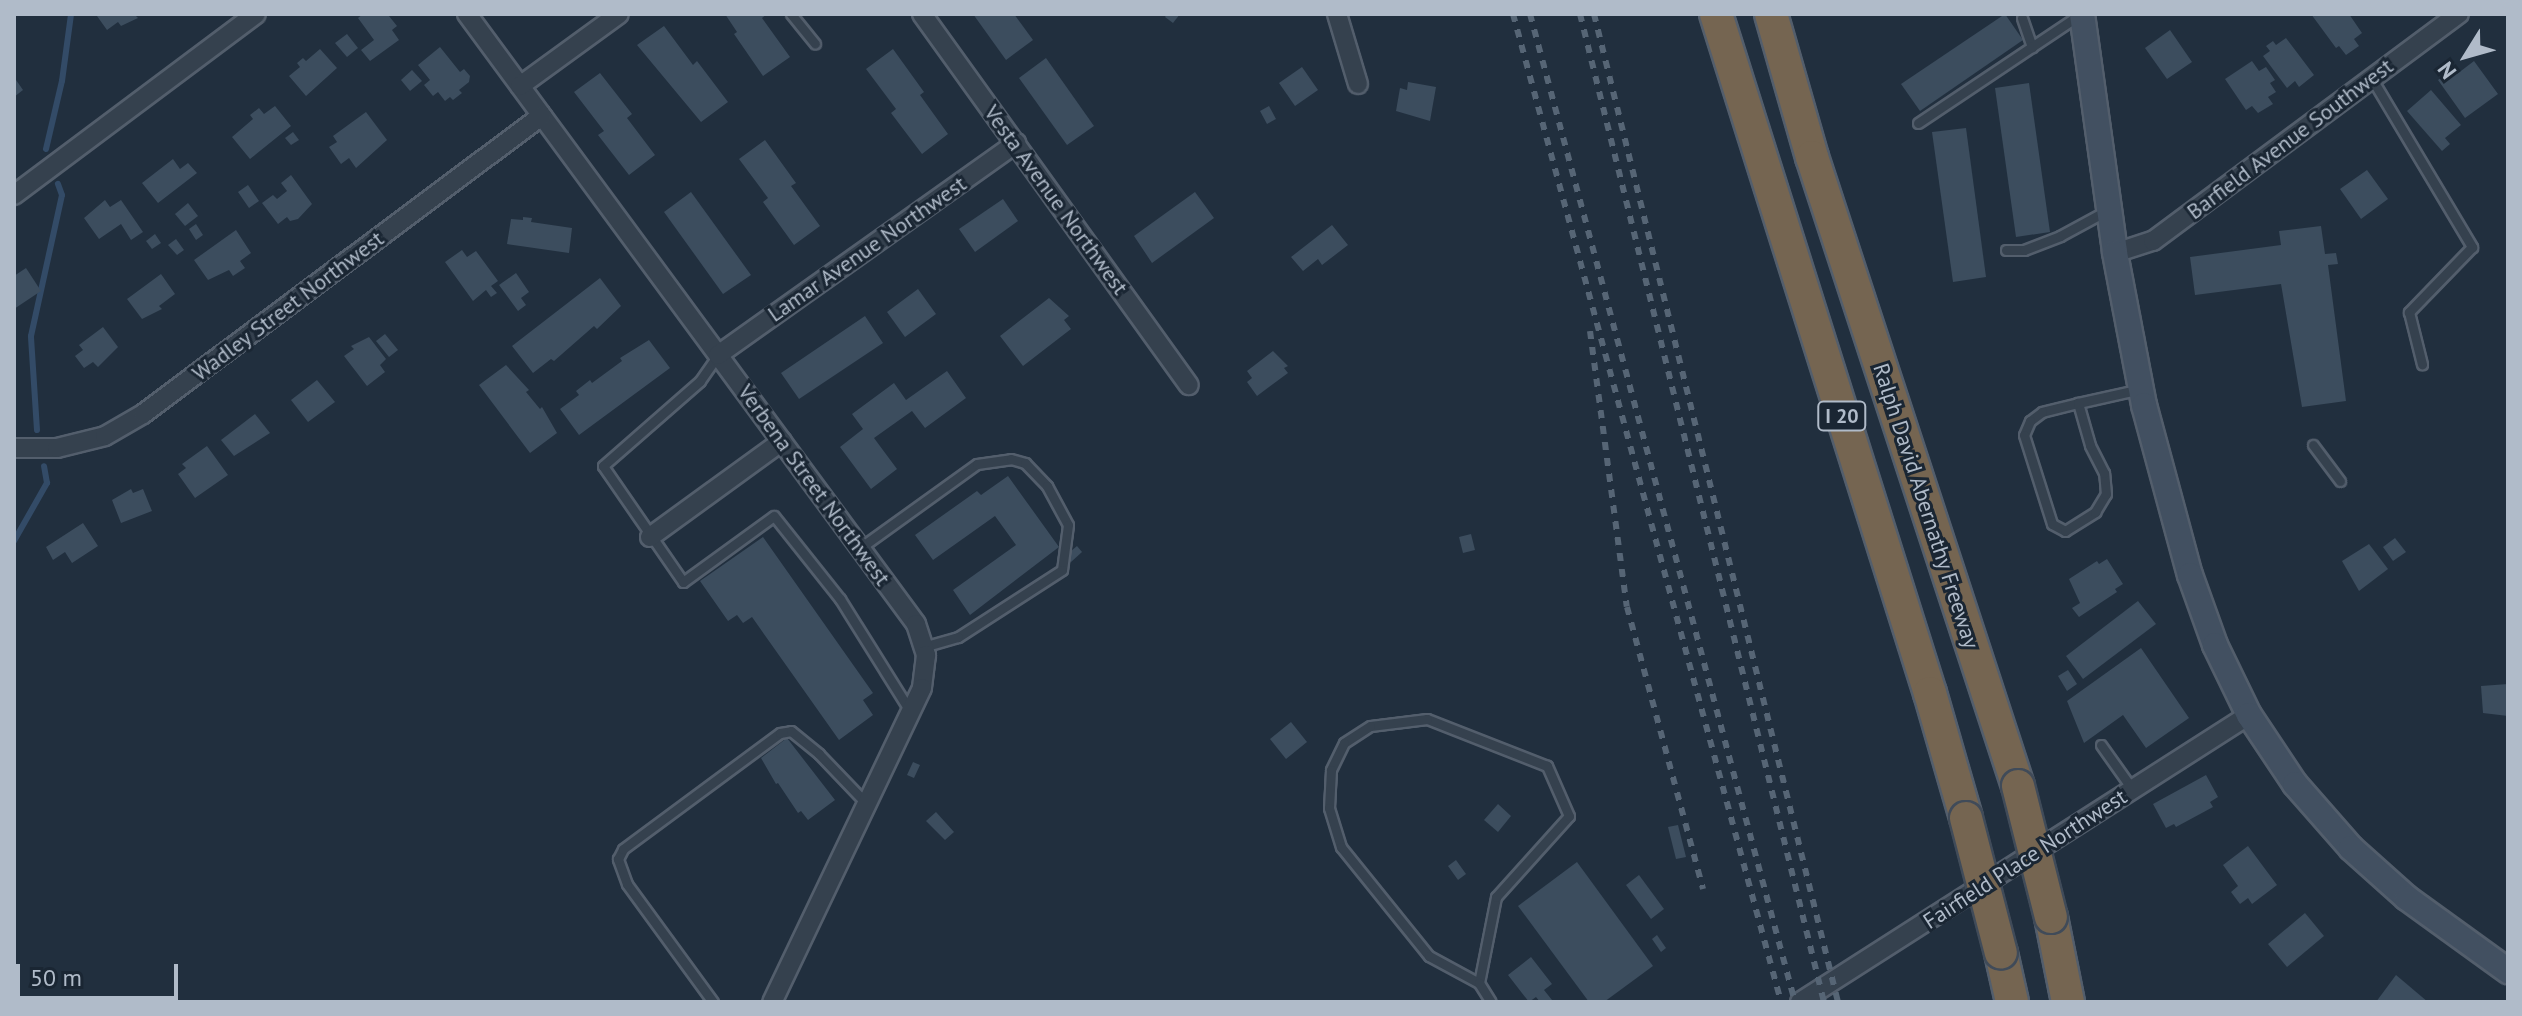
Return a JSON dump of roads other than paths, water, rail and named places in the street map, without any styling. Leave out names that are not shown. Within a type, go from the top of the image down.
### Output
[{"type":"highway","name":"I 20","points":[[1716,14],[1926,678],[1966,818],[2012,1002]]},
{"type":"highway","name":"Ralph David Abernathy Freeway","points":[[1771,14],[1812,157],[2018,786],[2051,917],[2068,1002]]},
{"type":"main road","points":[[2081,14],[2115,253],[2141,389],[2190,575],[2215,645],[2249,715],[2295,784],[2351,848],[2407,898],[2508,971]]},
{"type":"street","points":[[14,195],[256,14]]},
{"type":"street","name":"Verbena Street Northwest","points":[[467,14],[916,624],[926,655],[922,688],[772,1002]]},
{"type":"street","points":[[520,86],[619,14]]},
{"type":"street","name":"Vesta Avenue Northwest","points":[[922,14],[1189,385]]},
{"type":"street","points":[[1337,14],[1358,84]]},
{"type":"street","name":"Barfield Avenue Southwest","points":[[2115,253],[2153,241],[2459,14]]},
{"type":"street","name":"Wadley Street Northwest","points":[[14,448],[57,448],[105,436],[143,414],[542,116]]},
{"type":"street","name":"Lamar Avenue Northwest","points":[[718,355],[1016,143]]},
{"type":"street","points":[[650,537],[782,441]]},
{"type":"street","name":"Fairfield Place Northwest","points":[[1800,1002],[2249,715]]},
{"type":"lane","points":[[791,14],[815,44]]},
{"type":"lane","points":[[1918,123],[2081,14]]},
{"type":"lane","points":[[2022,18],[2032,47]]},
{"type":"lane","points":[[2372,78],[2472,247],[2409,312],[2422,364]]},
{"type":"lane","points":[[2006,250],[2024,250],[2060,236],[2108,209]]},
{"type":"lane","points":[[718,355],[700,381],[603,466],[683,582],[774,516],[840,599],[911,712]]},
{"type":"lane","points":[[2078,403],[2090,445],[2104,473],[2106,494],[2095,512],[2065,531],[2052,524],[2024,435],[2030,421],[2042,412],[2078,403],[2141,389]]},
{"type":"lane","points":[[2313,445],[2340,481]]},
{"type":"lane","points":[[860,548],[977,464],[1011,459],[1025,463],[1047,486],[1068,525],[1062,570],[958,637],[923,647]]},
{"type":"lane","points":[[1479,983],[1496,897],[1569,816],[1547,766],[1427,719],[1370,726],[1344,743],[1331,770],[1329,808],[1341,847],[1429,956],[1479,983],[1491,1002]]},
{"type":"lane","points":[[713,1002],[627,884],[618,859],[623,849],[780,733],[791,731],[819,754],[867,804]]},
{"type":"lane","points":[[2101,745],[2133,790]]},
{"type":"waterway","points":[[46,149],[62,81],[71,14]]},
{"type":"waterway","points":[[37,430],[31,336],[62,195],[58,184]]},
{"type":"waterway","points":[[14,541],[47,483],[44,466]]},
{"type":"railway","points":[[1513,14],[1781,1002]]},
{"type":"railway","points":[[1530,14],[1795,1002]]},
{"type":"railway","points":[[1580,14],[1824,1002]]},
{"type":"railway","points":[[1594,14],[1838,1002]]},
{"type":"railway","points":[[1590,331],[1627,607],[1703,889]]}]
